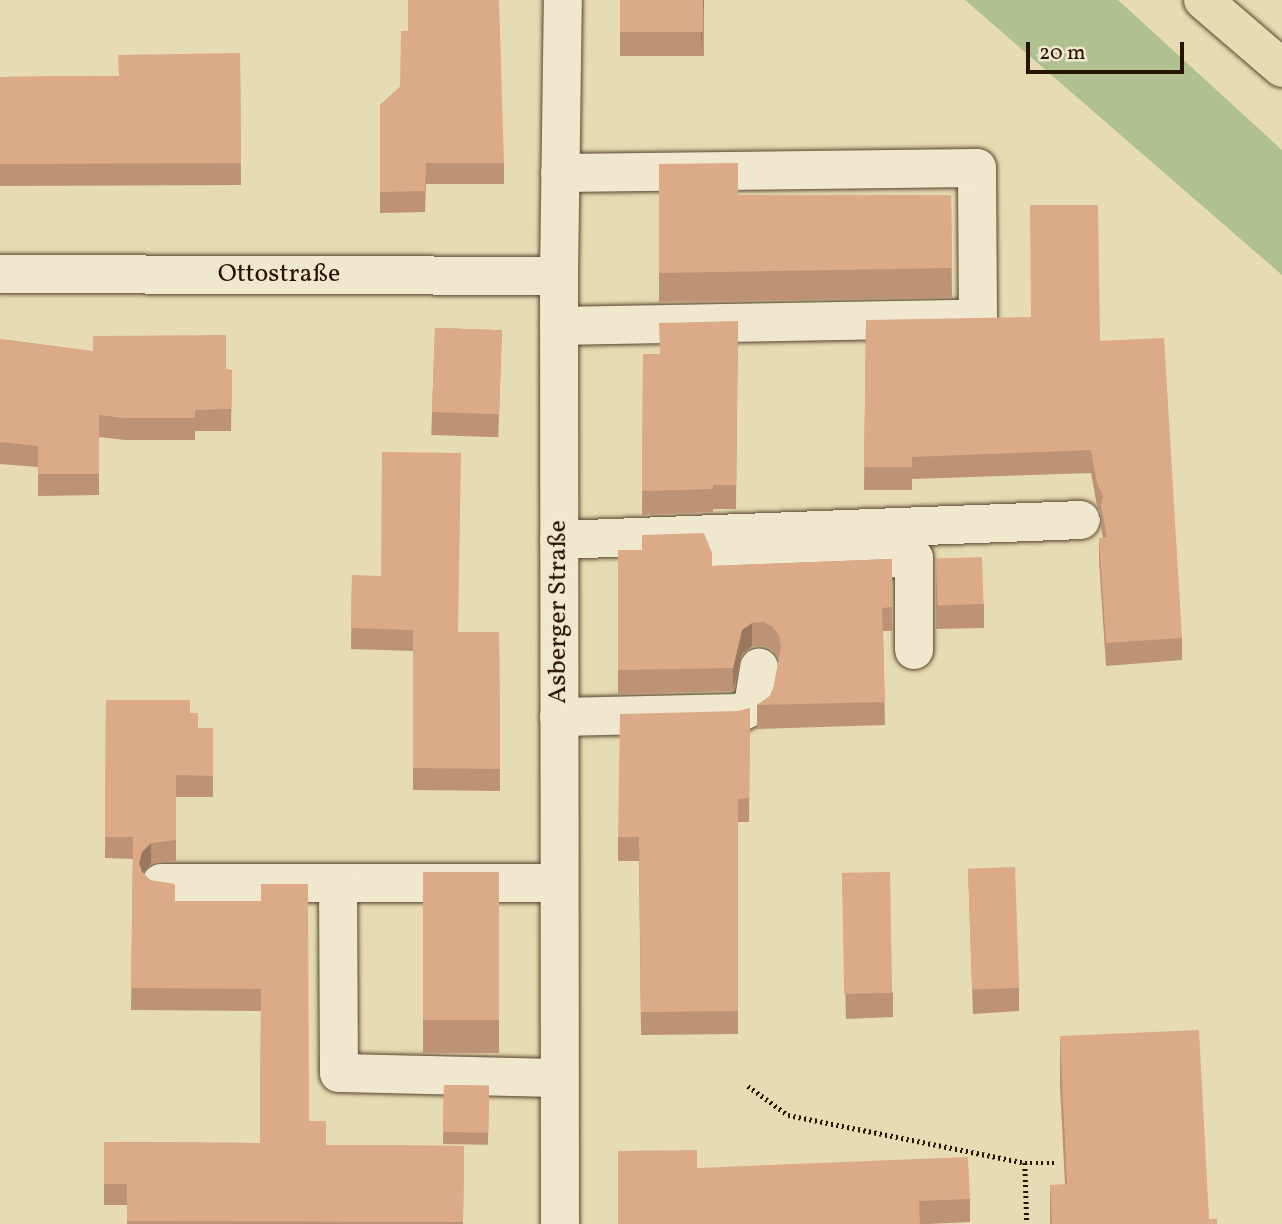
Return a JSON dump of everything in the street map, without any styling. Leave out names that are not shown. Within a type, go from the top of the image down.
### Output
[{"type":"main road","points":[[1203,0],[1282,68]]},
{"type":"street","name":"Asberger Straße","points":[[560,1224],[559,276],[563,0]]},
{"type":"street","points":[[559,326],[978,319],[977,168],[560,173]]},
{"type":"street","name":"Ottostraße","points":[[0,274],[559,276]]},
{"type":"street","points":[[559,540],[1081,520]]},
{"type":"street","points":[[724,534],[727,561],[914,558],[914,650]]},
{"type":"street","points":[[559,717],[739,713],[754,706],[759,667]]},
{"type":"street","points":[[161,883],[559,883]]},
{"type":"street","points":[[338,883],[339,1073],[559,1078]]},
{"type":"path","points":[[748,1086],[788,1115],[1025,1163],[1058,1163]]},
{"type":"path","points":[[1025,1163],[1027,1224]]},
{"type":"green space","points":[[965,0],[1118,0],[1282,150],[1282,275]]},
{"type":"building","points":[[408,0],[499,0],[504,163],[426,163],[425,191],[380,192],[380,105],[400,87],[401,31],[408,31]]},
{"type":"building","points":[[620,0],[703,0],[703,32],[620,32]]},
{"type":"building","points":[[240,53],[241,163],[0,164],[0,77],[119,76],[118,55]]},
{"type":"building","points":[[738,163],[738,195],[951,195],[952,268],[659,273],[659,164]]},
{"type":"building","points":[[1030,205],[1098,205],[1100,341],[1164,338],[1182,638],[1106,643],[1099,538],[1107,537],[1101,505],[1103,496],[1097,483],[1091,450],[912,457],[912,467],[864,467],[866,320],[1031,317]]},
{"type":"building","points":[[738,321],[736,485],[713,485],[713,489],[642,491],[643,354],[660,354],[659,323]]},
{"type":"building","points":[[435,328],[502,330],[499,414],[432,412]]},
{"type":"building","points":[[226,335],[226,370],[232,370],[231,409],[195,410],[195,418],[125,418],[99,415],[99,474],[38,474],[38,446],[0,442],[0,339],[93,351],[93,336]]},
{"type":"building","points":[[382,452],[461,453],[458,632],[499,632],[500,769],[413,768],[413,630],[351,628],[352,575],[381,576]]},
{"type":"building","points":[[704,533],[712,553],[712,566],[892,559],[892,607],[882,608],[885,702],[757,705],[770,696],[781,647],[779,635],[772,626],[763,622],[752,623],[742,630],[733,668],[618,670],[618,550],[642,550],[642,535]]},
{"type":"building","points":[[982,557],[984,604],[938,606],[936,559]]},
{"type":"building","points":[[106,700],[190,700],[190,713],[198,713],[198,728],[213,728],[213,776],[176,775],[176,840],[151,843],[142,852],[139,863],[142,872],[150,880],[175,884],[175,901],[261,901],[261,884],[308,884],[309,1121],[326,1121],[326,1145],[464,1146],[463,1222],[127,1221],[127,1184],[104,1184],[104,1142],[260,1143],[261,989],[131,988],[133,837],[105,837]]},
{"type":"building","points":[[750,708],[749,798],[738,799],[738,1011],[641,1012],[639,837],[618,837],[620,714],[739,711]]},
{"type":"building","points":[[1015,867],[1019,988],[972,990],[968,869]]},
{"type":"building","points":[[423,872],[499,872],[499,1020],[423,1020]]},
{"type":"building","points":[[890,872],[892,993],[844,994],[842,873]]},
{"type":"building","points":[[1199,1030],[1209,1219],[1217,1219],[1217,1224],[1052,1224],[1050,1185],[1067,1184],[1060,1036]]},
{"type":"building","points":[[444,1085],[489,1086],[488,1133],[443,1132]]},
{"type":"building","points":[[697,1150],[697,1168],[968,1157],[970,1199],[919,1201],[920,1224],[618,1224],[618,1151]]}]
